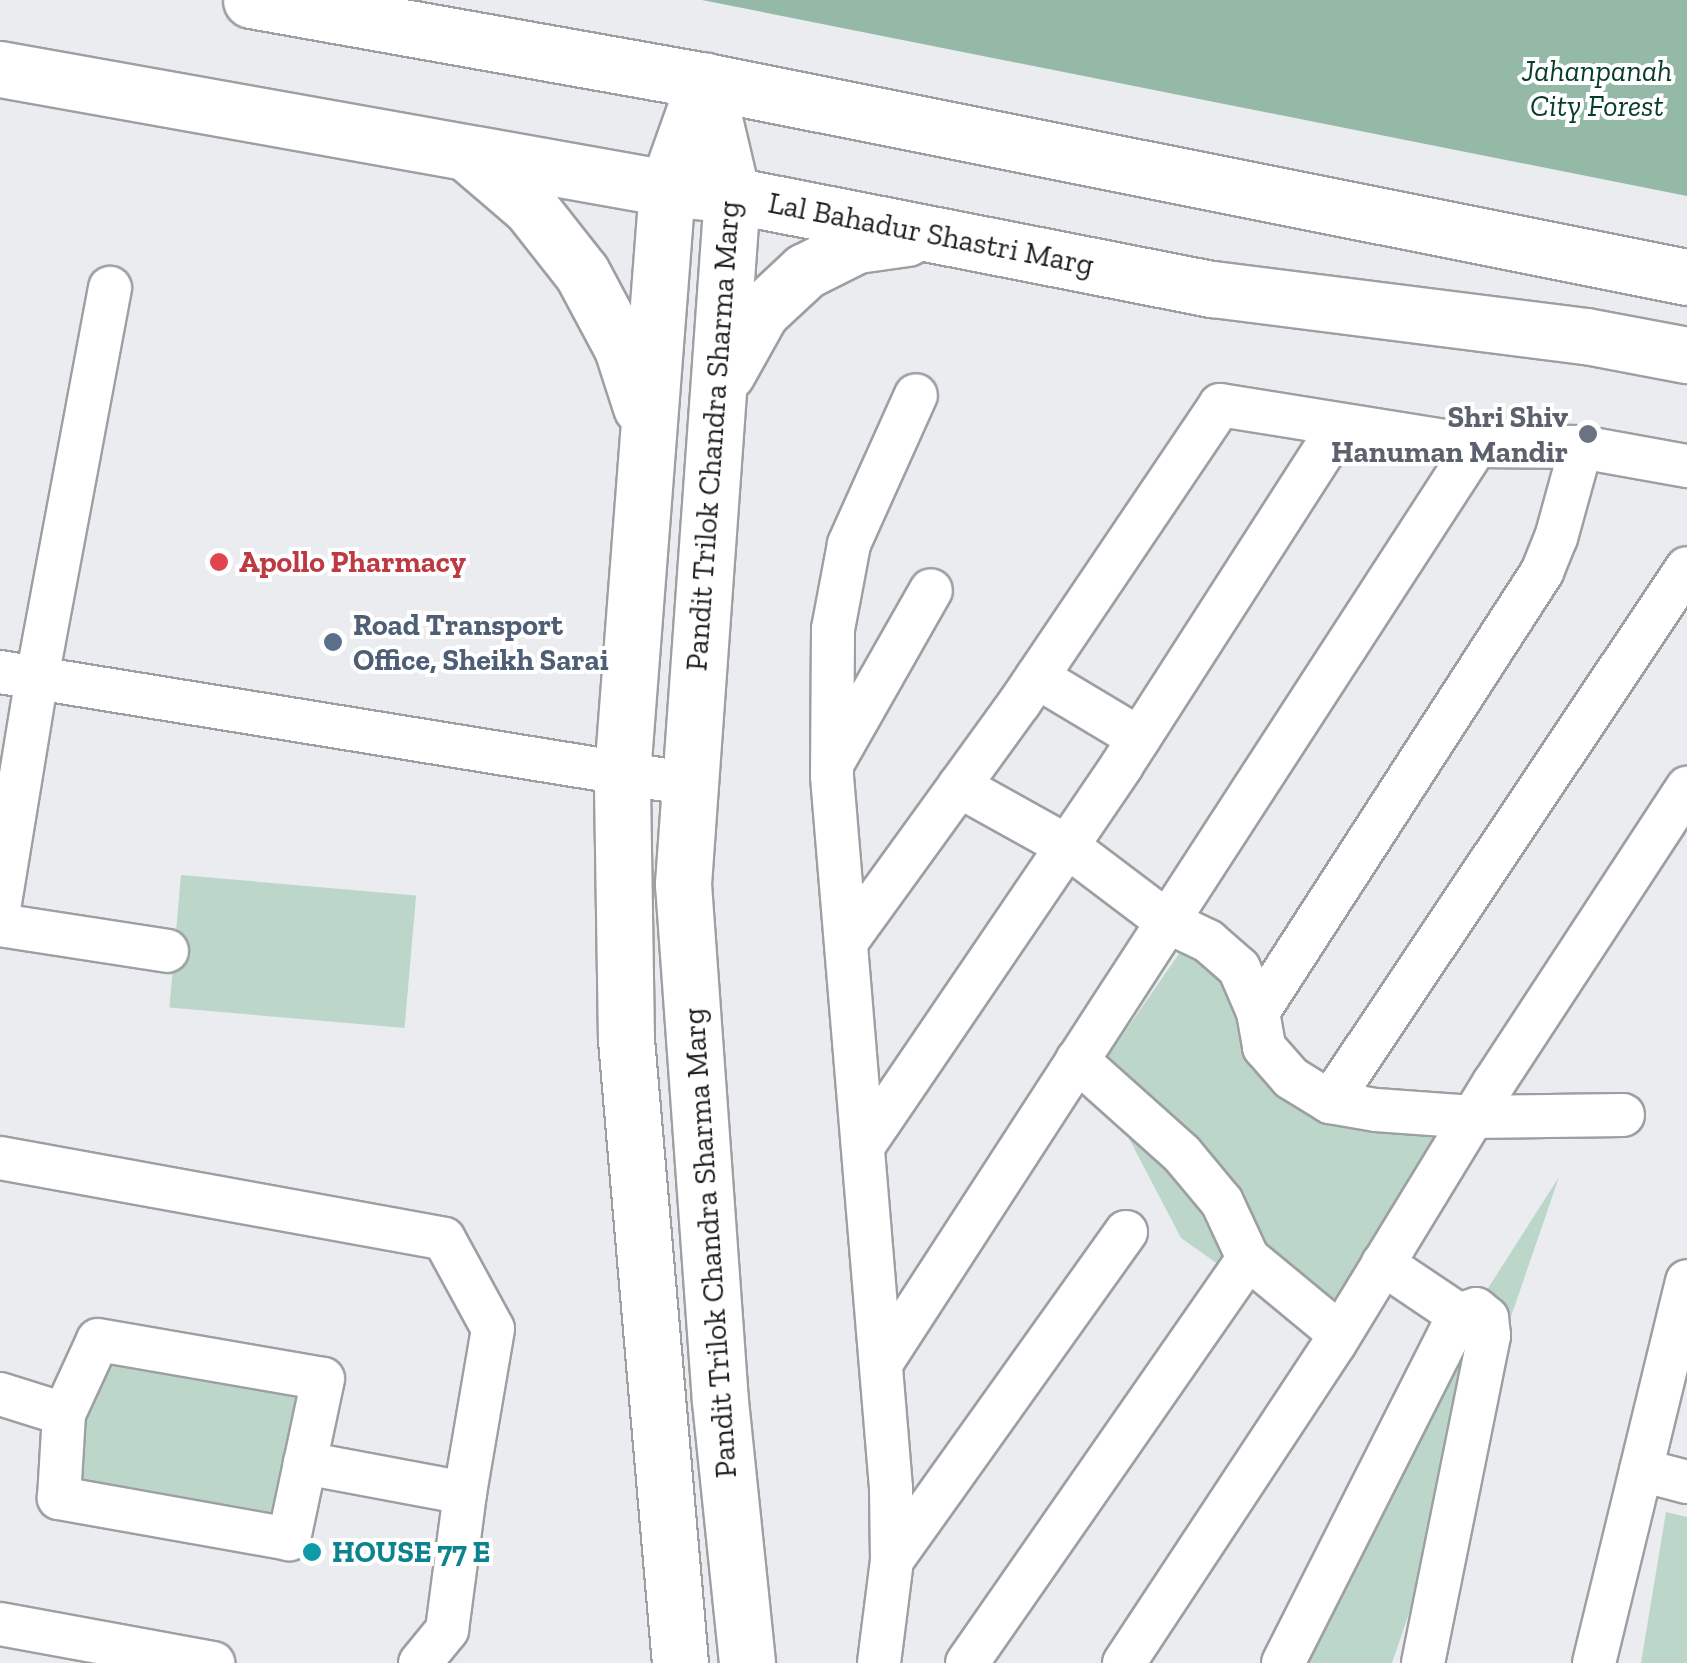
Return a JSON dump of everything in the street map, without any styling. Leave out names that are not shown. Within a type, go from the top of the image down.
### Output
[{"type":"main road","points":[[251,0],[704,81],[1687,277]]},
{"type":"main road","name":"Lal Bahadur Shastri Marg","points":[[0,69],[667,188],[732,195],[1213,289],[1586,336],[1687,355]]},
{"type":"main road","name":"Pandit Trilok Chandra Sharma Marg","points":[[680,1663],[626,1040],[622,774],[667,188],[704,81]]},
{"type":"main road","name":"Pandit Trilok Chandra Sharma Marg","points":[[704,81],[732,195],[683,884],[720,1401],[746,1663]]},
{"type":"main road","points":[[466,152],[530,207],[582,274],[622,348],[648,429]]},
{"type":"main road","points":[[716,420],[730,362],[744,336],[781,290],[805,272],[858,245],[886,239],[974,244]]},
{"type":"street","points":[[0,903],[18,675],[110,288]]},
{"type":"street","points":[[879,1663],[892,1560],[882,1362],[832,764],[832,629],[849,544],[916,395]]},
{"type":"street","points":[[847,941],[1037,677],[1220,405],[1476,446],[1581,447],[1687,466]]},
{"type":"street","points":[[864,1145],[1139,738],[1340,425]]},
{"type":"street","points":[[882,1362],[1476,446]]},
{"type":"street","points":[[1258,1012],[1542,572],[1556,538],[1581,447]]},
{"type":"street","points":[[1330,1102],[1687,568]]},
{"type":"street","points":[[832,764],[931,590]]},
{"type":"street","points":[[18,675],[690,784]]},
{"type":"street","points":[[1037,677],[1139,738]]},
{"type":"street","points":[[959,786],[1067,846],[1166,921],[1208,941],[1239,968],[1258,1012],[1264,1047],[1290,1078],[1330,1102],[1474,1117],[1623,1115]]},
{"type":"street","points":[[1124,1663],[1340,1334],[1474,1117],[1687,788]]},
{"type":"street","points":[[0,925],[168,951]]},
{"type":"street","points":[[1078,1060],[1182,1154],[1222,1202],[1248,1258],[1340,1334]]},
{"type":"street","points":[[0,1158],[444,1239],[493,1329],[447,1630],[420,1663]]},
{"type":"street","points":[[892,1560],[1126,1232]]},
{"type":"street","points":[[967,1663],[1248,1258]]},
{"type":"street","points":[[1384,1264],[1459,1315]]},
{"type":"street","points":[[1594,1663],[1687,1282]]},
{"type":"street","points":[[1283,1663],[1459,1315],[1476,1309],[1487,1318],[1489,1336],[1423,1663]]},
{"type":"street","points":[[98,1340],[323,1379],[289,1539],[59,1498],[64,1414],[98,1340]]},
{"type":"street","points":[[0,1394],[64,1414]]},
{"type":"street","points":[[306,1464],[465,1493]]},
{"type":"street","points":[[1641,1470],[1687,1482]]},
{"type":"street","points":[[0,1624],[213,1663]]},
{"type":"green space","name":"Jahanpanah City Forest","points":[[702,0],[1687,0],[1687,196]]},
{"type":"green space","points":[[181,875],[416,896],[405,1028],[169,1007]]},
{"type":"green space","points":[[1199,925],[1277,1073],[1453,1120],[1336,1317],[1273,1303],[1181,1238],[1123,1127],[1103,1063]]},
{"type":"green space","points":[[1559,1177],[1392,1663],[1273,1663],[1485,1293]]},
{"type":"green space","points":[[98,1340],[323,1380],[298,1521],[73,1482]]},
{"type":"green space","points":[[1666,1512],[1687,1517],[1687,1663],[1641,1663]]},
{"type":"place","name":"Shri Shiv Hanuman Mandir","points":[[1588,434]]},
{"type":"place","name":"Apollo Pharmacy","points":[[219,562]]},
{"type":"place","name":"Road Transport Office, Sheikh Sarai","points":[[333,642]]},
{"type":"place","name":"HOUSE 77 E","points":[[312,1552]]}]
